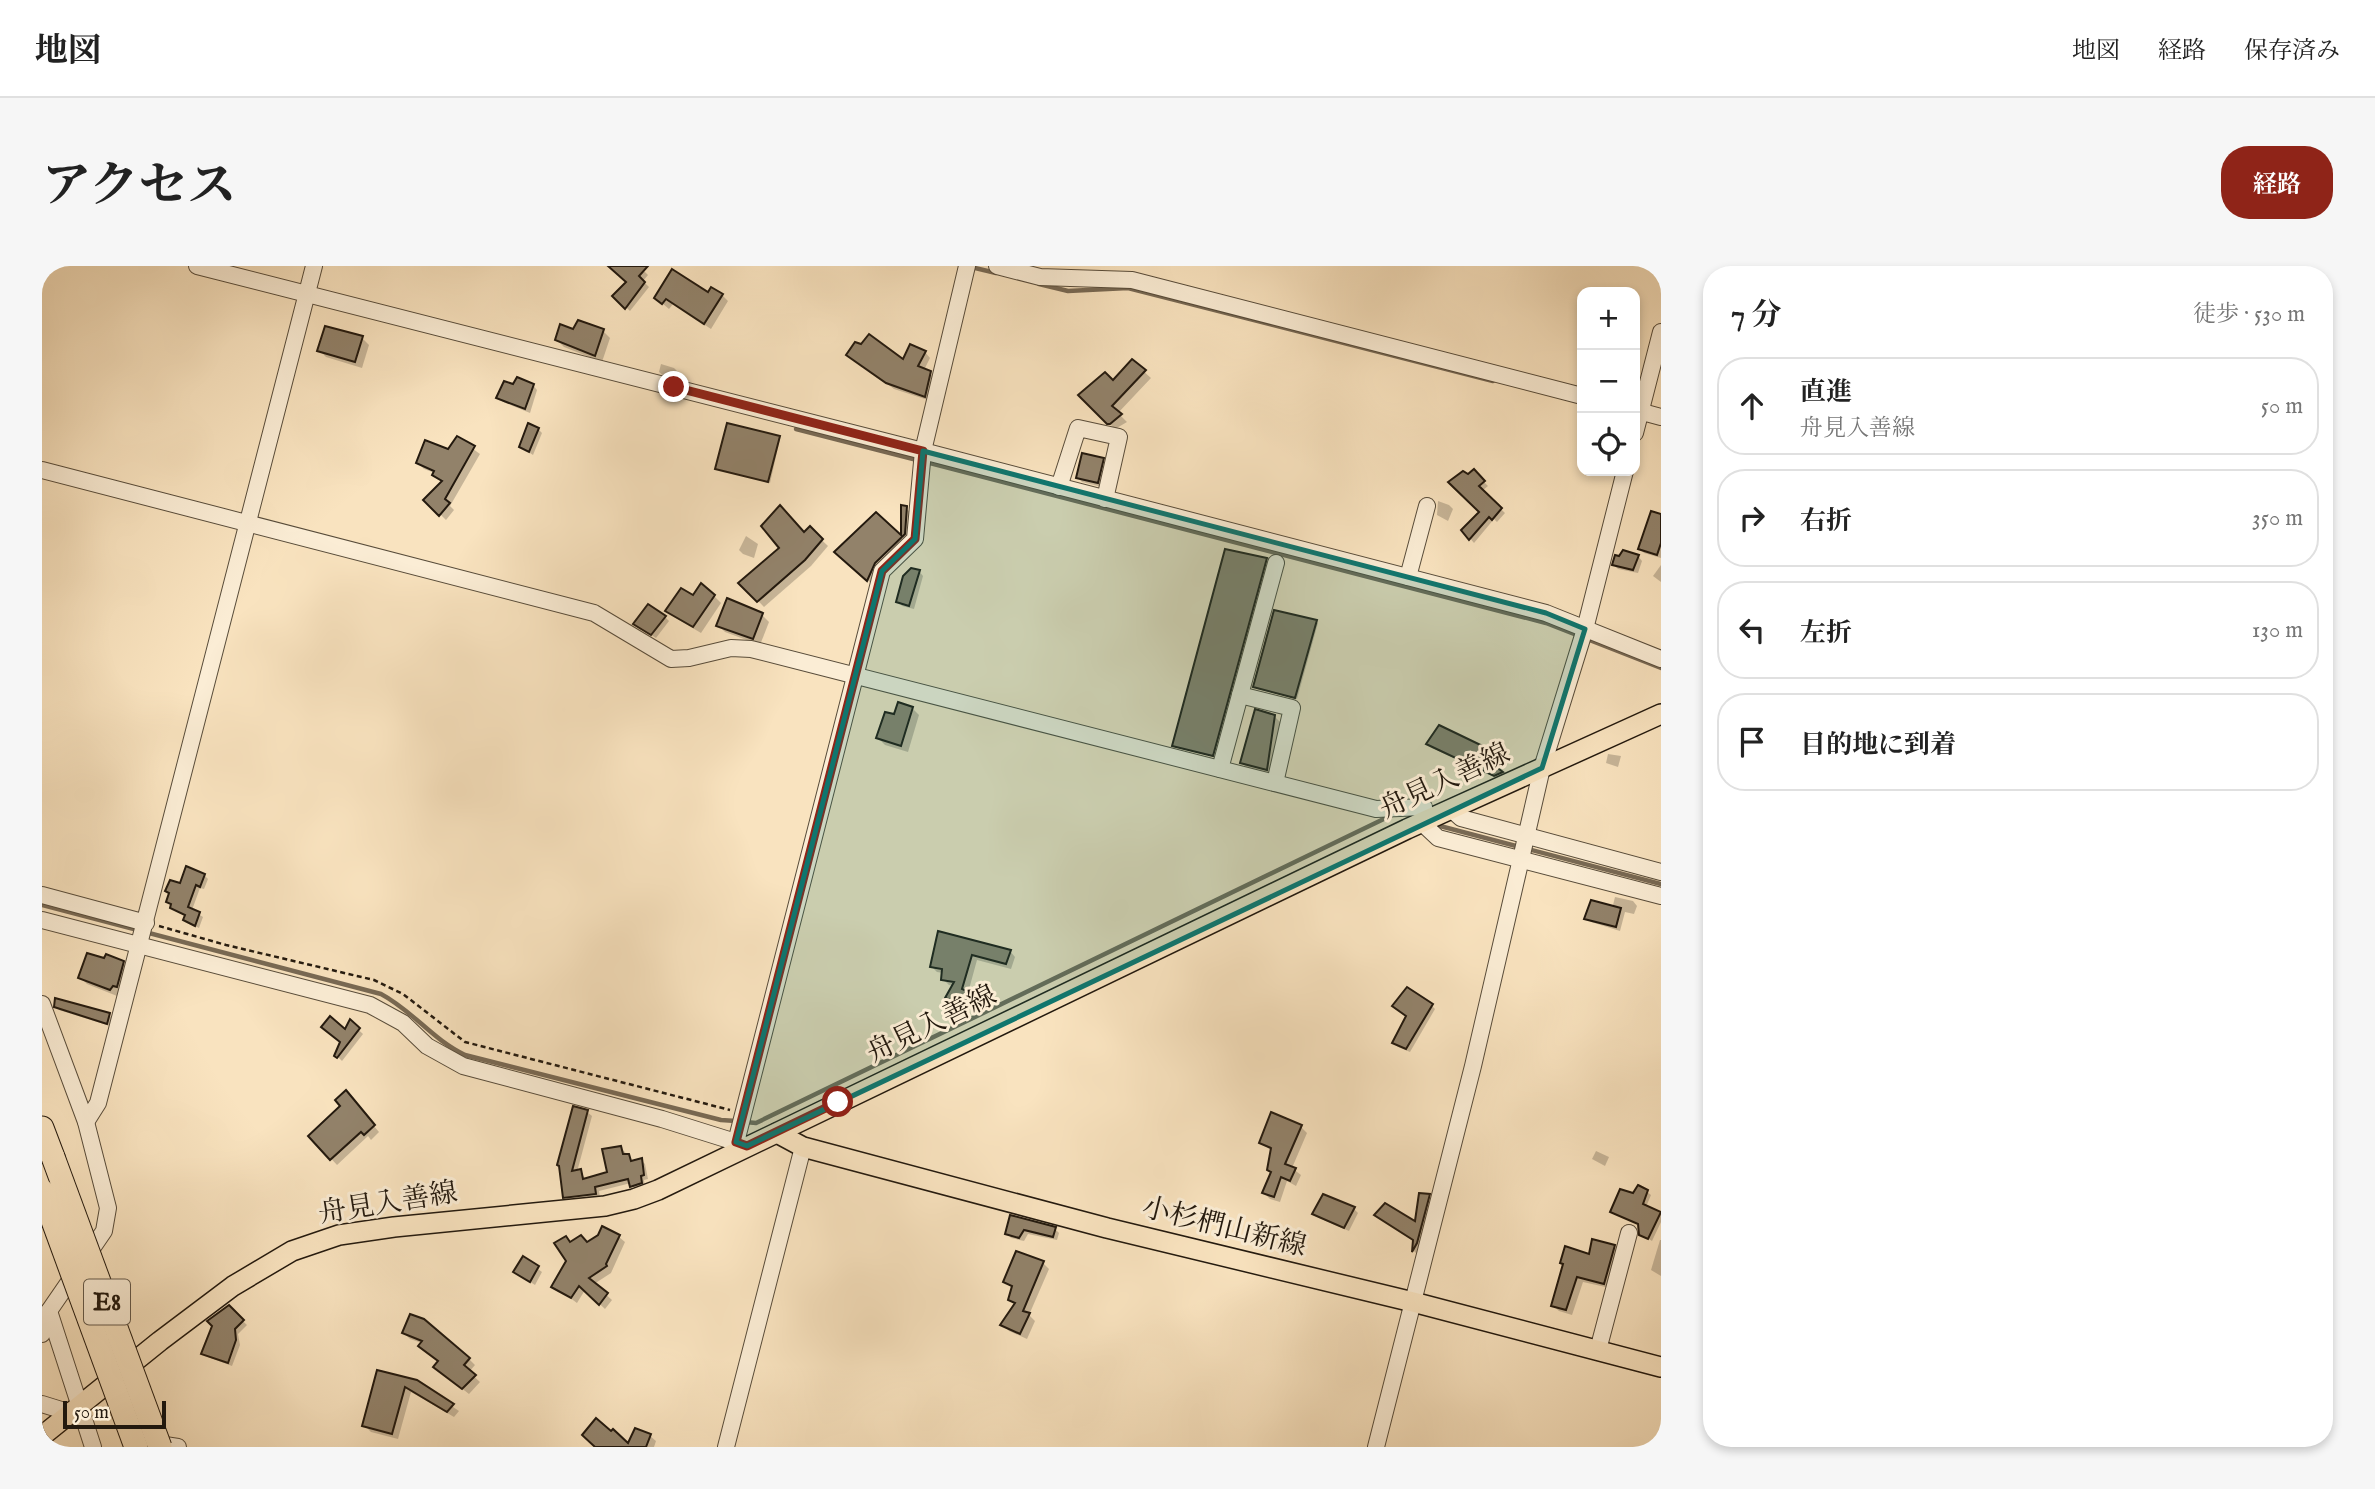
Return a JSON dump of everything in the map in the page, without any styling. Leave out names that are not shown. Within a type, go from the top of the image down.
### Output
[{"type":"highway","name":"E8","points":[[42,1128],[160,1447]]},
{"type":"highway","name":"E8","points":[[42,1191],[136,1447]]},
{"type":"main road","name":"舟見入善線","points":[[42,1436],[233,1286],[292,1251],[339,1235],[605,1206],[658,1190],[741,1144],[777,1133],[1451,809],[1661,714]]},
{"type":"main road","name":"小杉椚山新線","points":[[777,1133],[803,1147],[1107,1228],[1413,1302],[1661,1367]]},
{"type":"street","points":[[197,266],[1546,613],[1661,659]]},
{"type":"street","points":[[86,1122],[99,1103],[314,266]]},
{"type":"street","points":[[42,920],[370,1005],[403,1023],[427,1046],[463,1066],[662,1119],[741,1144],[743,1114],[882,571],[915,539],[923,451],[967,266]]},
{"type":"street","points":[[997,266],[1040,277],[1132,280],[1577,395]]},
{"type":"street","points":[[1640,401],[1661,332]]},
{"type":"street","points":[[1640,412],[1661,417]]},
{"type":"street","points":[[1059,487],[1078,428],[1119,437],[1105,499]]},
{"type":"street","points":[[42,470],[594,613],[671,659],[731,649],[751,649],[1376,809],[1423,807],[1422,823],[1438,838],[1524,848],[1661,872]]},
{"type":"street","points":[[1376,1447],[1473,1066],[1542,768],[1585,629],[1624,476]]},
{"type":"street","points":[[1408,577],[1427,506]]},
{"type":"street","points":[[1220,769],[1276,563]]},
{"type":"street","points":[[1240,695],[1292,708],[1275,783]]},
{"type":"street","points":[[1451,809],[1461,818],[1524,848],[1661,896]]},
{"type":"street","points":[[42,895],[146,923]]},
{"type":"street","points":[[42,1004],[86,1122],[108,1208],[104,1231],[50,1311],[42,1334]]},
{"type":"street","points":[[726,1447],[803,1147]]},
{"type":"street","points":[[1598,1350],[1629,1233]]},
{"type":"street","points":[[50,1311],[75,1410],[93,1447]]},
{"type":"street","points":[[42,1404],[75,1410]]},
{"type":"street","points":[[130,1447],[147,1442],[178,1447]]},
{"type":"path","points":[[146,923],[374,980],[403,994],[465,1042],[743,1114]]},
{"type":"highlighted area","points":[[923,451],[1546,613],[1585,629],[1542,768],[777,1133],[747,1146],[736,1142],[882,571],[915,539]]},
{"type":"building","points":[[608,266],[648,266],[639,276],[645,282],[625,309],[612,296],[626,282]]},
{"type":"building","points":[[672,269],[708,292],[711,287],[723,294],[704,324],[666,299],[662,304],[654,298]]},
{"type":"building","points":[[578,320],[604,329],[595,356],[555,340],[560,324],[573,329]]},
{"type":"building","points":[[325,326],[363,336],[355,362],[317,351]]},
{"type":"building","points":[[869,334],[903,359],[910,344],[926,351],[918,366],[931,371],[925,397],[886,383],[846,355],[855,342],[861,344]]},
{"type":"building","points":[[1132,359],[1146,370],[1112,406],[1122,414],[1107,424],[1078,395],[1105,372],[1113,380]]},
{"type":"building","points":[[517,377],[534,384],[525,409],[496,398],[504,381],[513,384]]},
{"type":"building","points":[[528,423],[539,428],[529,452],[519,447]]},
{"type":"building","points":[[727,423],[780,436],[768,482],[715,469]]},
{"type":"building","points":[[457,436],[475,446],[445,499],[450,503],[439,516],[423,500],[442,481],[432,475],[434,471],[416,463],[425,440],[448,449]]},
{"type":"building","points":[[1082,453],[1104,458],[1098,483],[1076,478]]},
{"type":"building","points":[[1474,469],[1485,481],[1479,486],[1502,508],[1492,520],[1489,517],[1469,540],[1461,530],[1479,512],[1448,482],[1463,471],[1468,474]]},
{"type":"building","points":[[780,505],[804,532],[810,526],[823,539],[805,560],[757,602],[738,583],[779,548],[761,526]]},
{"type":"building","points":[[901,505],[907,506],[905,534],[875,563],[867,581],[834,552],[876,512],[901,535]]},
{"type":"building","points":[[1651,511],[1661,514],[1661,543],[1657,555],[1638,549]]},
{"type":"building","points":[[1225,549],[1267,558],[1213,756],[1172,746]]},
{"type":"building","points":[[1623,550],[1639,555],[1633,570],[1612,565],[1615,555],[1619,556]]},
{"type":"building","points":[[911,568],[920,570],[909,606],[896,602],[903,576]]},
{"type":"building","points":[[701,583],[715,595],[693,627],[665,611],[681,588],[693,595]]},
{"type":"building","points":[[727,598],[763,613],[753,639],[716,626]]},
{"type":"building","points":[[648,604],[666,616],[651,635],[633,624]]},
{"type":"building","points":[[1274,610],[1317,620],[1295,698],[1253,687]]},
{"type":"building","points":[[898,702],[913,707],[901,746],[876,738],[885,712],[894,714]]},
{"type":"building","points":[[1255,709],[1275,715],[1267,770],[1240,763]]},
{"type":"building","points":[[1439,725],[1491,750],[1486,759],[1503,772],[1494,776],[1426,744]]},
{"type":"building","points":[[186,866],[205,874],[200,887],[196,885],[188,907],[200,912],[195,926],[183,920],[185,915],[170,908],[171,904],[166,902],[169,893],[165,891],[170,880],[180,883]]},
{"type":"building","points":[[1591,900],[1621,908],[1616,927],[1584,919]]},
{"type":"building","points":[[938,931],[1011,950],[1006,964],[972,955],[962,989],[969,992],[964,1005],[945,998],[954,982],[941,980],[942,969],[930,967]]},
{"type":"building","points":[[87,953],[104,958],[106,954],[124,961],[117,987],[113,986],[110,990],[78,978]]},
{"type":"building","points":[[1407,987],[1433,1004],[1406,1049],[1392,1043],[1406,1016],[1392,1006]]},
{"type":"building","points":[[55,998],[110,1013],[107,1024],[54,1007]]},
{"type":"building","points":[[330,1016],[345,1029],[350,1019],[360,1028],[337,1058],[334,1056],[340,1042],[321,1027]]},
{"type":"building","points":[[346,1090],[375,1125],[364,1135],[361,1132],[330,1160],[308,1136],[340,1106],[335,1100]]},
{"type":"building","points":[[573,1106],[588,1110],[572,1171],[581,1169],[583,1179],[607,1172],[602,1149],[621,1146],[623,1154],[629,1154],[631,1161],[642,1158],[642,1183],[630,1187],[628,1179],[595,1187],[596,1194],[563,1198],[557,1165]]},
{"type":"building","points":[[1271,1112],[1302,1125],[1285,1164],[1296,1168],[1290,1181],[1281,1177],[1274,1197],[1262,1193],[1271,1172],[1267,1170],[1271,1148],[1259,1143]]},
{"type":"building","points":[[1638,1185],[1648,1190],[1643,1204],[1661,1212],[1648,1239],[1639,1235],[1638,1224],[1610,1212],[1620,1189],[1633,1193]]},
{"type":"building","points":[[1419,1193],[1430,1194],[1417,1243],[1412,1252],[1413,1240],[1374,1215],[1385,1203],[1415,1221]]},
{"type":"building","points":[[1323,1194],[1355,1207],[1344,1228],[1312,1214]]},
{"type":"building","points":[[1010,1215],[1056,1227],[1053,1237],[1024,1230],[1019,1238],[1005,1234]]},
{"type":"building","points":[[602,1226],[620,1235],[607,1266],[589,1278],[608,1293],[599,1305],[579,1286],[571,1298],[551,1287],[566,1261],[554,1243],[566,1236],[570,1242],[581,1235],[587,1242],[598,1235]]},
{"type":"building","points":[[1592,1239],[1615,1245],[1604,1284],[1577,1277],[1566,1310],[1551,1306],[1563,1264],[1560,1263],[1565,1246],[1589,1254]]},
{"type":"building","points":[[1016,1251],[1044,1261],[1023,1311],[1030,1313],[1020,1334],[1000,1325],[1015,1303],[1008,1300],[1012,1286],[1003,1282]]},
{"type":"building","points":[[523,1256],[539,1266],[530,1282],[513,1272]]},
{"type":"building","points":[[229,1305],[244,1320],[235,1329],[236,1340],[228,1363],[201,1354],[212,1326],[207,1321]]},
{"type":"building","points":[[410,1314],[424,1319],[470,1358],[464,1365],[476,1375],[462,1389],[433,1367],[438,1361],[418,1346],[422,1341],[402,1333]]},
{"type":"building","points":[[377,1370],[417,1380],[454,1404],[447,1412],[405,1387],[392,1434],[362,1426]]},
{"type":"building","points":[[596,1418],[628,1443],[635,1428],[651,1434],[646,1447],[595,1447],[582,1435]]},
{"type":"waterway","points":[[971,267],[996,273]]},
{"type":"waterway","points":[[1039,284],[1068,291],[1128,288],[1493,381]]},
{"type":"waterway","points":[[796,429],[917,460]]},
{"type":"waterway","points":[[926,462],[1546,623],[1661,668]]},
{"type":"waterway","points":[[745,1122],[756,1123],[1392,815]]},
{"type":"waterway","points":[[1440,826],[1661,884]]},
{"type":"waterway","points":[[42,905],[381,994],[443,1042],[465,1055],[721,1120],[736,1121]]},
{"type":"route","points":[[674,387],[923,451],[915,539],[882,571],[736,1142],[747,1146],[838,1102]]}]
